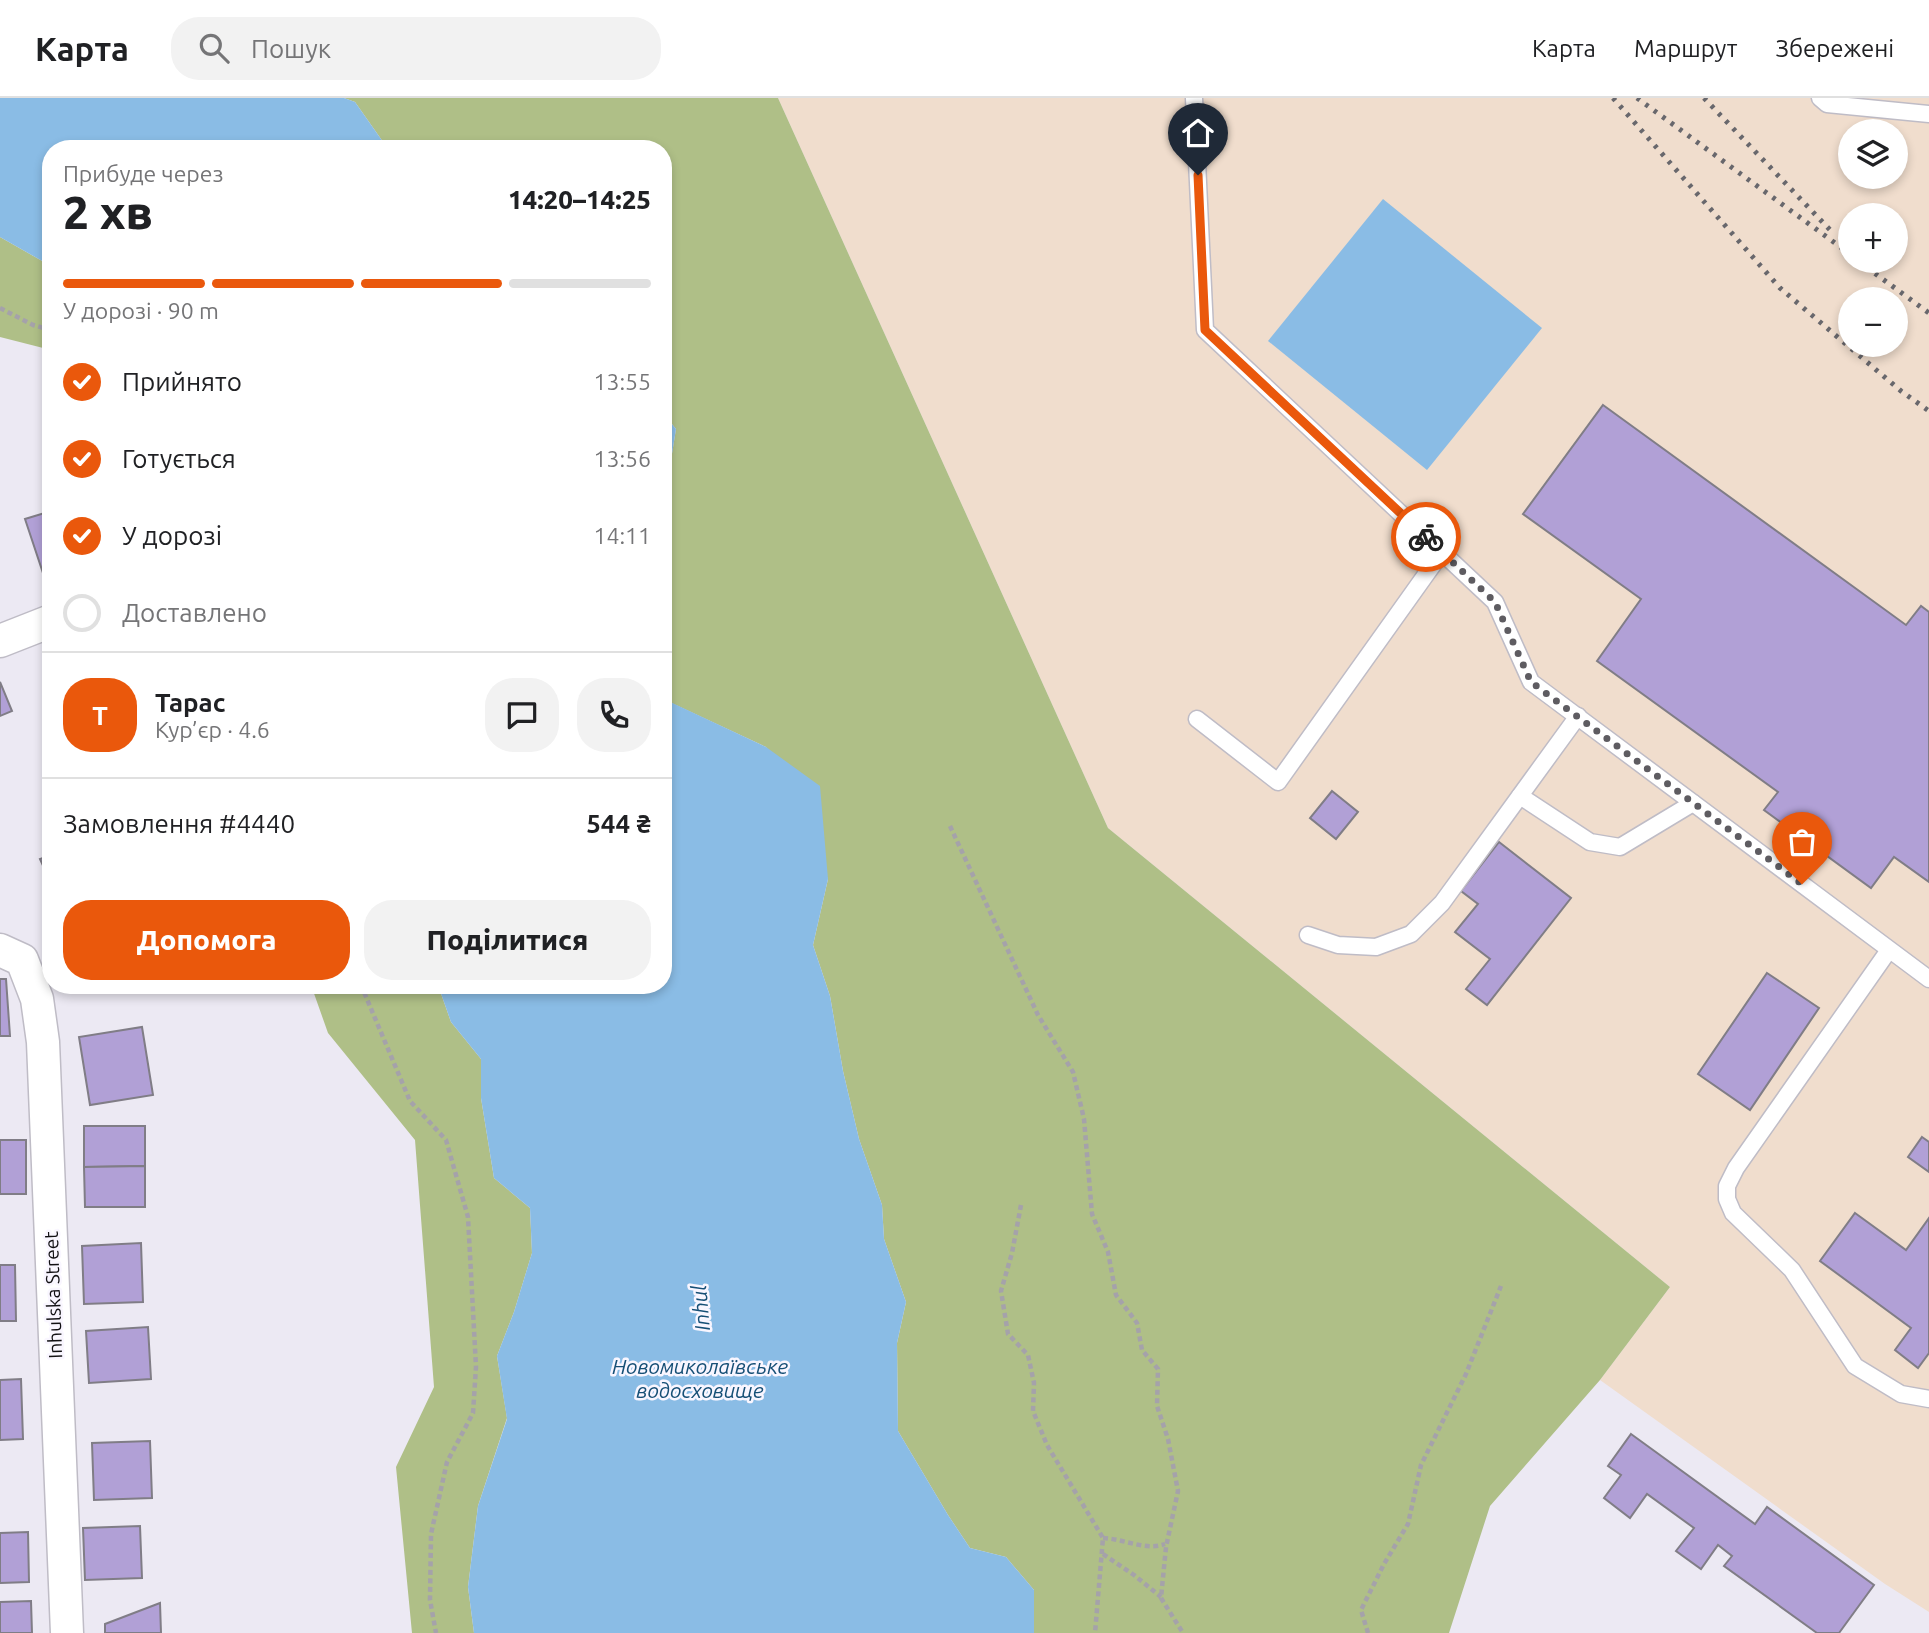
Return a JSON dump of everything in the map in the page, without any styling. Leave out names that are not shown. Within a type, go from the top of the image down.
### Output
[{"type":"street","points":[[0,641],[42,625]]},
{"type":"street","name":"Inhulska Street","points":[[11,955],[37,999],[43,1042],[66,1633]]},
{"type":"lane","points":[[1194,98],[1205,330],[1495,602],[1531,682],[1929,979]]},
{"type":"lane","points":[[1820,98],[1827,104],[1929,114]]},
{"type":"lane","points":[[1197,719],[1279,782],[1442,552]]},
{"type":"lane","points":[[1308,934],[1338,945],[1376,947],[1411,934],[1442,903],[1578,716]]},
{"type":"lane","points":[[1520,796],[1590,842],[1620,847],[1693,803]]},
{"type":"lane","points":[[1889,950],[1736,1168],[1727,1186],[1727,1199],[1739,1219],[1792,1270],[1855,1366],[1901,1394],[1929,1399]]},
{"type":"path","points":[[0,308],[42,328]]},
{"type":"path","points":[[950,826],[1038,1015],[1073,1072],[1084,1119],[1092,1214],[1108,1252],[1116,1295],[1137,1323],[1142,1350],[1158,1369],[1157,1406],[1168,1439],[1178,1491],[1166,1543],[1161,1598]]},
{"type":"path","points":[[365,994],[410,1101],[446,1140],[468,1217],[476,1367],[473,1413],[447,1462],[431,1534],[430,1600],[436,1633]]},
{"type":"path","points":[[1021,1205],[1012,1254],[1000,1292],[1008,1334],[1028,1355],[1034,1383],[1033,1411],[1047,1445],[1103,1538],[1095,1633]]},
{"type":"path","points":[[1368,1633],[1361,1610],[1408,1524],[1421,1465],[1466,1374],[1502,1286]]},
{"type":"path","points":[[1103,1538],[1121,1539],[1152,1548],[1166,1543]]},
{"type":"path","points":[[1102,1554],[1134,1575],[1161,1598],[1183,1633]]},
{"type":"shaded area","points":[[778,98],[1929,98],[1929,1612],[1885,1584],[1600,1380],[1670,1287],[1108,828]]},
{"type":"green space","points":[[344,98],[778,98],[1108,828],[1670,1287],[1600,1380],[1490,1506],[1449,1633],[1034,1633],[1034,1590],[1006,1557],[970,1548],[898,1431],[897,1343],[906,1302],[884,1239],[882,1205],[859,1139],[843,1071],[830,996],[813,945],[828,879],[766,747],[672,703],[672,454],[676,429],[672,424],[672,140],[382,140],[355,102]]},
{"type":"green space","points":[[0,237],[42,261],[42,348],[0,337]]},
{"type":"green space","points":[[314,994],[441,994],[451,1022],[481,1059],[481,1098],[494,1178],[530,1208],[532,1253],[497,1356],[507,1418],[478,1506],[468,1587],[474,1633],[412,1633],[396,1467],[434,1387],[415,1140],[328,1033]]},
{"type":"water","points":[[0,98],[344,98],[355,102],[382,140],[42,140],[42,261],[0,237]]},
{"type":"water","points":[[1383,199],[1542,328],[1427,470],[1268,341]]},
{"type":"water","points":[[672,424],[676,429],[672,454]]},
{"type":"water","name":"Новомиколаївське водосховище","points":[[672,703],[766,747],[820,786],[828,879],[813,945],[830,996],[843,1071],[859,1139],[882,1205],[884,1239],[906,1302],[897,1343],[898,1431],[970,1548],[1006,1557],[1034,1590],[1034,1633],[474,1633],[468,1587],[478,1506],[507,1419],[497,1356],[532,1253],[530,1208],[494,1178],[481,1098],[481,1059],[451,1022],[441,994],[672,994]]},
{"type":"building","points":[[1603,405],[1906,625],[1921,606],[1929,612],[1929,882],[1894,857],[1871,888],[1764,810],[1778,792],[1597,661],[1641,599],[1523,514]]},
{"type":"building","points":[[42,514],[42,570],[25,519]]},
{"type":"building","points":[[0,682],[12,711],[0,716]]},
{"type":"building","points":[[1332,791],[1358,812],[1336,839],[1310,818]]},
{"type":"building","points":[[1499,842],[1571,898],[1487,1005],[1466,989],[1490,959],[1455,932],[1478,904],[1461,891]]},
{"type":"building","points":[[1767,973],[1819,1008],[1750,1110],[1698,1074]]},
{"type":"building","points":[[0,979],[6,979],[10,1036],[0,1036]]},
{"type":"building","points":[[142,1027],[153,1095],[90,1105],[79,1037]]},
{"type":"building","points":[[84,1126],[145,1126],[145,1166],[84,1167]]},
{"type":"building","points":[[1922,1137],[1929,1142],[1929,1172],[1908,1157]]},
{"type":"building","points":[[0,1140],[26,1140],[26,1194],[0,1194]]},
{"type":"building","points":[[145,1166],[145,1207],[85,1207],[84,1167]]},
{"type":"building","points":[[1855,1213],[1906,1250],[1929,1218],[1929,1353],[1918,1368],[1895,1350],[1911,1328],[1820,1261]]},
{"type":"building","points":[[141,1243],[143,1302],[84,1304],[82,1246]]},
{"type":"building","points":[[0,1265],[15,1265],[16,1321],[0,1321]]},
{"type":"building","points":[[148,1327],[151,1379],[89,1383],[86,1331]]},
{"type":"building","points":[[21,1379],[23,1439],[0,1440],[0,1380]]},
{"type":"building","points":[[1631,1434],[1755,1524],[1767,1507],[1874,1585],[1839,1633],[1817,1633],[1724,1566],[1732,1556],[1718,1545],[1701,1569],[1676,1551],[1694,1528],[1647,1494],[1630,1518],[1604,1498],[1621,1475],[1608,1466]]},
{"type":"building","points":[[150,1441],[152,1498],[94,1500],[92,1443]]},
{"type":"building","points":[[140,1526],[142,1578],[85,1580],[83,1528]]},
{"type":"building","points":[[28,1532],[29,1582],[0,1583],[0,1533]]},
{"type":"building","points":[[31,1601],[32,1633],[0,1633],[0,1602]]},
{"type":"building","points":[[160,1603],[161,1633],[105,1633],[105,1624]]},
{"type":"railway","points":[[1613,98],[1780,288],[1901,391],[1929,411]]},
{"type":"railway","points":[[1637,98],[1838,245]]},
{"type":"railway","points":[[1704,98],[1833,233]]},
{"type":"railway","points":[[1874,273],[1929,313]]},
{"type":"way so far","points":[[1426,537],[1495,602],[1531,682],[1802,884]]},
{"type":"route","points":[[1198,175],[1205,330],[1426,537]]},
{"type":"water label","name":"Inhul","points":[[700,1308]]}]
